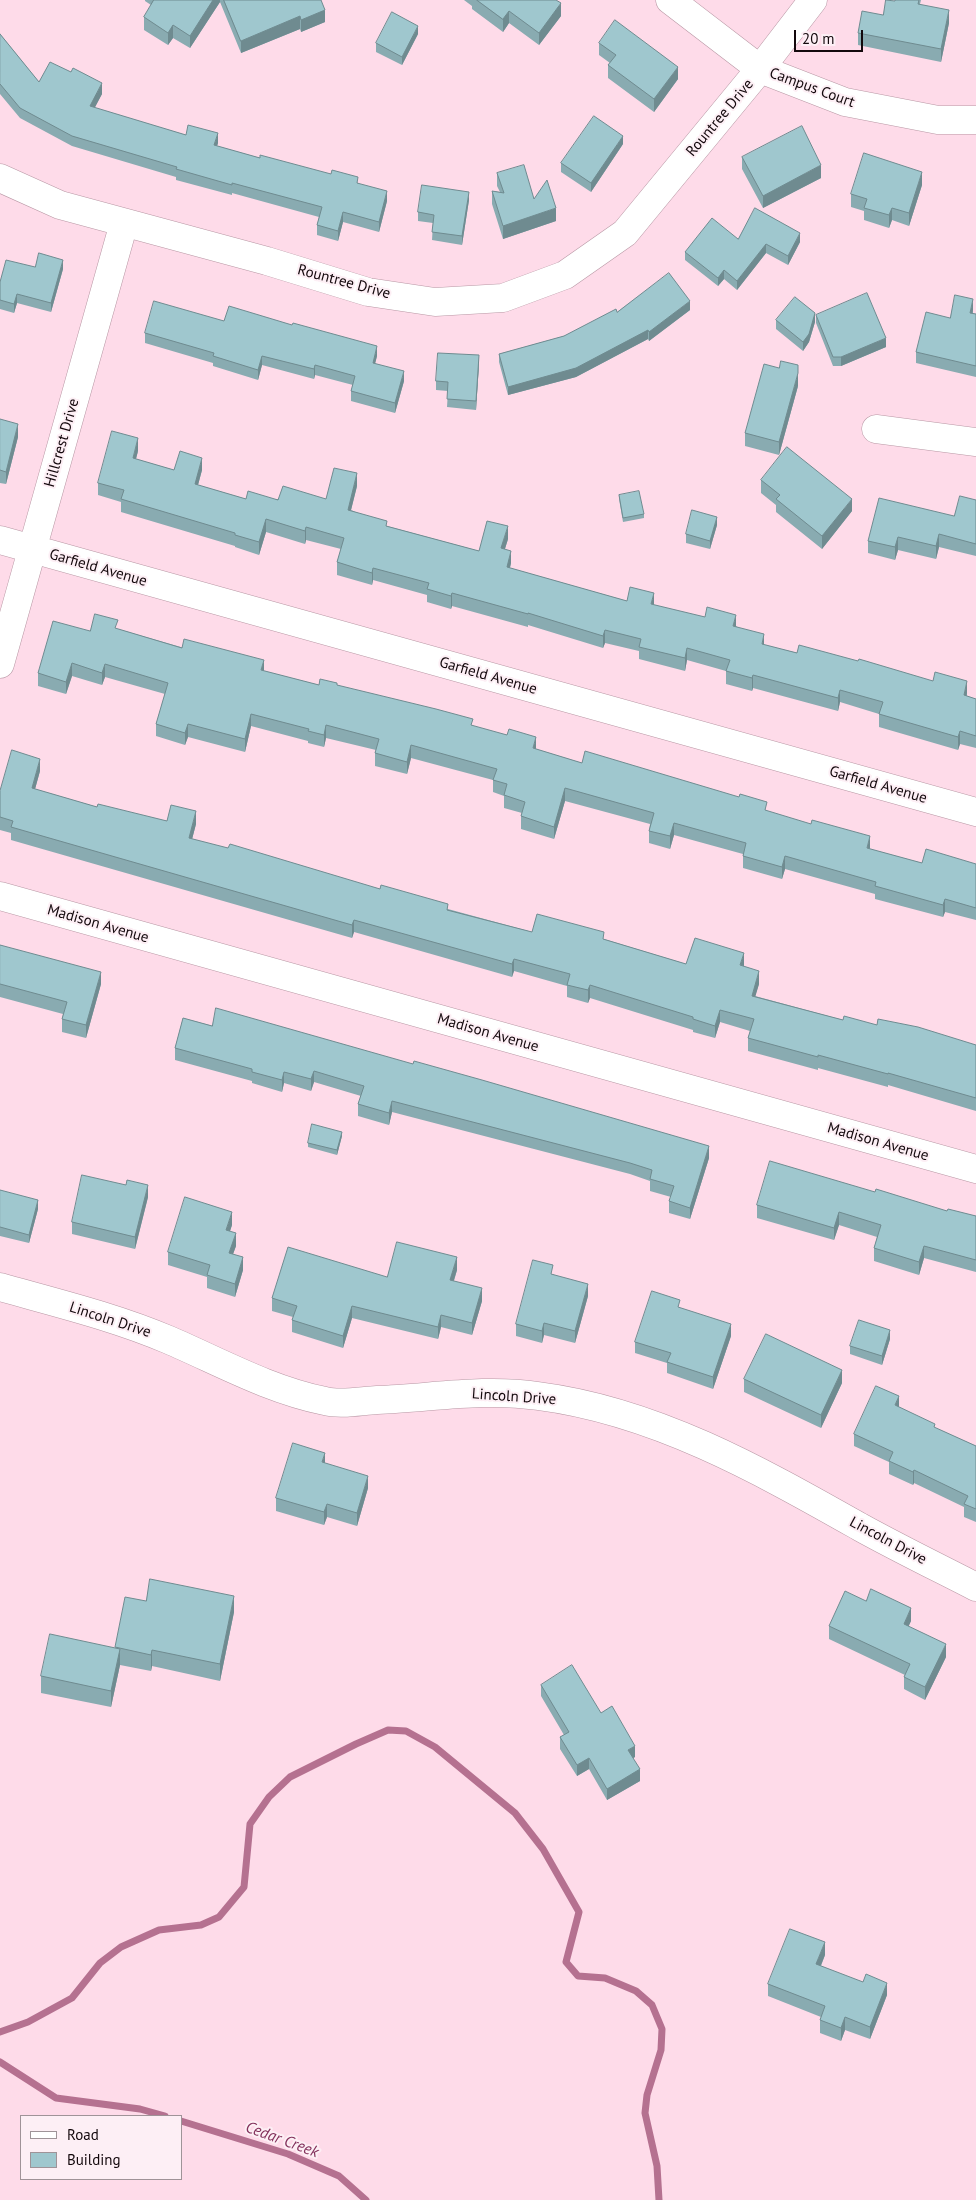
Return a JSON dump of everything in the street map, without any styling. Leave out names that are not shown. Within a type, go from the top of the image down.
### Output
[{"type":"street","name":"Campus Court","points":[[670,0],[760,69],[845,102],[938,120],[976,120]]},
{"type":"street","name":"Rountree Drive","points":[[0,178],[60,206],[267,262],[368,292],[436,302],[504,298],[565,275],[625,233],[760,69],[813,0]]},
{"type":"street","name":"Hillcrest Drive","points":[[0,664],[124,224]]},
{"type":"street","points":[[876,429],[976,442]]},
{"type":"street","name":"Garfield Avenue","points":[[0,540],[976,812]]},
{"type":"street","name":"Madison Avenue","points":[[0,896],[976,1170]]},
{"type":"street","name":"Lincoln Drive","points":[[0,1287],[100,1315],[167,1339],[264,1382],[328,1402],[414,1399],[473,1392],[537,1395],[599,1407],[658,1426],[716,1450],[976,1587]]},
{"type":"building","points":[[154,0],[213,0],[190,36],[173,25],[168,33],[144,17]]},
{"type":"building","points":[[224,0],[321,0],[325,10],[301,20],[300,16],[241,41]]},
{"type":"building","points":[[477,0],[556,0],[561,3],[539,33],[509,11],[503,19]]},
{"type":"building","points":[[886,0],[919,0],[918,4],[949,10],[941,49],[858,33],[862,11],[883,15]]},
{"type":"building","points":[[392,12],[418,26],[402,57],[376,43]]},
{"type":"building","points":[[615,20],[678,67],[654,99],[608,65],[616,55],[599,43]]},
{"type":"building","points":[[0,34],[39,82],[50,62],[71,72],[73,68],[102,83],[90,106],[186,135],[188,125],[218,133],[214,145],[260,158],[260,155],[331,174],[332,170],[358,177],[357,183],[387,191],[379,222],[343,212],[338,231],[317,225],[322,207],[232,183],[232,185],[72,136],[20,108],[0,84]]},
{"type":"building","points":[[594,116],[623,136],[591,183],[561,163]]},
{"type":"building","points":[[802,126],[821,165],[763,196],[742,157]]},
{"type":"building","points":[[864,153],[922,172],[909,213],[892,208],[889,215],[864,208],[867,199],[851,194]]},
{"type":"building","points":[[524,165],[534,199],[547,180],[556,208],[503,226],[492,191],[504,193],[497,173]]},
{"type":"building","points":[[422,185],[469,192],[462,236],[432,232],[434,215],[418,212]]},
{"type":"building","points":[[755,208],[800,233],[788,256],[766,244],[737,281],[724,270],[718,278],[685,252],[712,218],[738,239]]},
{"type":"building","points":[[39,253],[63,260],[51,303],[17,294],[14,304],[0,300],[0,282],[6,260],[35,267]]},
{"type":"building","points":[[669,273],[690,301],[649,332],[648,330],[576,368],[508,387],[499,354],[564,336],[616,309],[617,312]]},
{"type":"building","points":[[867,293],[886,338],[841,357],[833,357],[816,315]]},
{"type":"building","points":[[955,295],[973,299],[970,313],[976,314],[976,366],[916,352],[926,312],[950,318]]},
{"type":"building","points":[[795,297],[815,313],[809,334],[803,342],[776,320]]},
{"type":"building","points":[[154,301],[224,321],[229,306],[292,325],[293,323],[377,346],[373,363],[404,371],[395,403],[351,391],[355,376],[315,365],[314,369],[262,356],[258,370],[213,356],[214,353],[145,333]]},
{"type":"building","points":[[438,353],[479,355],[476,401],[447,399],[448,382],[436,381]]},
{"type":"building","points":[[781,361],[798,365],[798,373],[779,442],[745,433],[764,364],[779,368]]},
{"type":"building","points":[[0,419],[18,424],[6,472],[0,470]]},
{"type":"building","points":[[112,431],[138,438],[133,458],[174,470],[180,451],[202,458],[195,484],[246,499],[248,491],[278,500],[283,486],[326,499],[334,468],[357,473],[348,510],[387,521],[386,526],[479,551],[487,521],[508,526],[501,548],[511,551],[507,567],[627,601],[630,587],[654,593],[651,604],[705,617],[707,607],[736,615],[733,626],[764,634],[762,644],[797,653],[799,645],[858,661],[859,659],[933,681],[935,672],[967,681],[964,695],[976,699],[976,736],[960,731],[958,737],[879,714],[883,702],[840,690],[838,698],[753,675],[752,678],[726,671],[730,660],[687,648],[685,658],[639,647],[641,639],[605,630],[603,636],[528,613],[452,593],[451,596],[427,589],[429,583],[373,568],[372,573],[337,562],[344,538],[306,527],[305,531],[266,519],[259,542],[121,499],[124,490],[98,483]]},
{"type":"building","points":[[787,447],[852,499],[822,536],[776,499],[780,495],[761,480]]},
{"type":"building","points":[[639,491],[644,514],[623,518],[619,495]]},
{"type":"building","points":[[960,496],[976,500],[976,544],[939,534],[936,546],[898,537],[895,547],[868,541],[879,498],[954,516]]},
{"type":"building","points":[[692,510],[717,517],[710,541],[686,534]]},
{"type":"building","points":[[95,614],[118,620],[115,628],[182,648],[184,639],[264,660],[261,670],[319,685],[320,679],[337,683],[337,685],[473,719],[471,725],[507,735],[509,729],[536,737],[533,748],[582,763],[585,751],[739,797],[740,794],[767,802],[765,810],[811,824],[812,820],[870,836],[867,848],[922,863],[926,849],[976,864],[976,908],[945,899],[943,905],[875,886],[876,882],[785,856],[782,867],[743,856],[746,843],[674,823],[670,836],[649,831],[654,813],[565,788],[554,827],[521,816],[525,802],[504,795],[507,784],[493,780],[497,769],[411,745],[407,762],[375,753],[379,739],[326,725],[324,735],[308,731],[309,729],[251,714],[245,739],[188,724],[185,733],[156,724],[168,683],[105,664],[102,673],[72,663],[66,682],[38,673],[53,621],[90,631]]},
{"type":"building","points":[[12,750],[40,759],[32,788],[97,807],[98,804],[167,821],[171,805],[196,811],[189,838],[228,848],[230,844],[380,889],[381,885],[448,904],[447,910],[532,932],[537,914],[604,932],[603,939],[686,964],[695,938],[744,953],[740,965],[759,971],[752,996],[843,1020],[844,1016],[877,1025],[878,1019],[918,1027],[976,1045],[976,1098],[888,1073],[748,1038],[754,1019],[720,1010],[715,1026],[693,1019],[693,1017],[590,985],[588,990],[567,985],[570,974],[514,959],[512,964],[354,920],[352,925],[11,827],[13,821],[0,817],[0,791]]},
{"type":"building","points":[[0,945],[101,972],[86,1025],[62,1019],[67,1002],[0,984]]},
{"type":"building","points":[[216,1008],[413,1064],[414,1061],[482,1080],[709,1146],[690,1208],[669,1201],[674,1186],[650,1179],[652,1170],[630,1163],[392,1101],[389,1113],[358,1104],[364,1086],[314,1071],[311,1079],[284,1072],[282,1080],[252,1072],[252,1069],[175,1048],[183,1018],[212,1026]]},
{"type":"building","points":[[312,1124],[342,1132],[337,1150],[308,1143]]},
{"type":"building","points":[[770,1161],[875,1192],[876,1189],[947,1211],[948,1209],[976,1216],[976,1260],[924,1246],[919,1262],[874,1248],[881,1225],[839,1212],[834,1228],[757,1205]]},
{"type":"building","points":[[82,1175],[126,1185],[127,1180],[148,1185],[135,1237],[72,1222]]},
{"type":"building","points":[[0,1190],[38,1200],[29,1235],[0,1227]]},
{"type":"building","points":[[185,1197],[232,1212],[226,1230],[236,1233],[229,1253],[243,1257],[235,1284],[207,1275],[210,1265],[168,1252]]},
{"type":"building","points":[[397,1242],[457,1257],[450,1280],[482,1288],[472,1323],[441,1315],[438,1327],[352,1306],[343,1336],[292,1320],[297,1306],[272,1298],[288,1247],[387,1277]]},
{"type":"building","points":[[533,1260],[553,1265],[551,1274],[588,1284],[575,1331],[544,1323],[542,1331],[516,1324]]},
{"type":"building","points":[[652,1291],[680,1300],[678,1307],[731,1324],[713,1377],[667,1362],[671,1353],[635,1342]]},
{"type":"building","points":[[859,1320],[890,1330],[882,1356],[850,1346]]},
{"type":"building","points":[[766,1334],[842,1370],[821,1415],[744,1379]]},
{"type":"building","points":[[876,1386],[899,1396],[895,1405],[935,1424],[934,1427],[976,1446],[976,1509],[964,1504],[968,1496],[914,1470],[913,1472],[889,1461],[893,1452],[854,1434]]},
{"type":"building","points":[[293,1443],[325,1453],[322,1462],[368,1476],[357,1513],[327,1504],[324,1512],[276,1498]]},
{"type":"building","points":[[150,1579],[234,1596],[220,1664],[152,1650],[151,1655],[115,1647],[125,1597],[146,1601]]},
{"type":"building","points":[[871,1589],[911,1608],[904,1624],[946,1644],[925,1687],[904,1677],[910,1664],[829,1626],[845,1591],[866,1601]]},
{"type":"building","points":[[50,1634],[120,1649],[111,1691],[41,1676]]},
{"type":"building","points":[[572,1665],[601,1713],[612,1706],[635,1746],[628,1750],[640,1769],[607,1789],[589,1758],[577,1765],[560,1737],[569,1732],[541,1685]]},
{"type":"building","points":[[790,1929],[825,1942],[816,1964],[863,1982],[866,1974],[887,1983],[870,2027],[845,2017],[841,2028],[820,2020],[825,2006],[768,1984]]},
{"type":"waterway","points":[[0,2032],[28,2022],[72,1998],[100,1963],[121,1947],[159,1930],[201,1925],[219,1917],[244,1887],[250,1824],[269,1797],[290,1777],[356,1744],[388,1730],[406,1731],[435,1747],[515,1813],[543,1849],[579,1912],[566,1962],[578,1976],[605,1978],[636,1991],[652,2005],[662,2029],[661,2050],[647,2095],[645,2113],[657,2166],[659,2200]]},
{"type":"waterway","name":"Cedar Creek","points":[[0,2062],[56,2098],[140,2109],[161,2115]]},
{"type":"waterway","name":"Cedar Creek","points":[[182,2121],[288,2154],[339,2176],[366,2200]]}]
